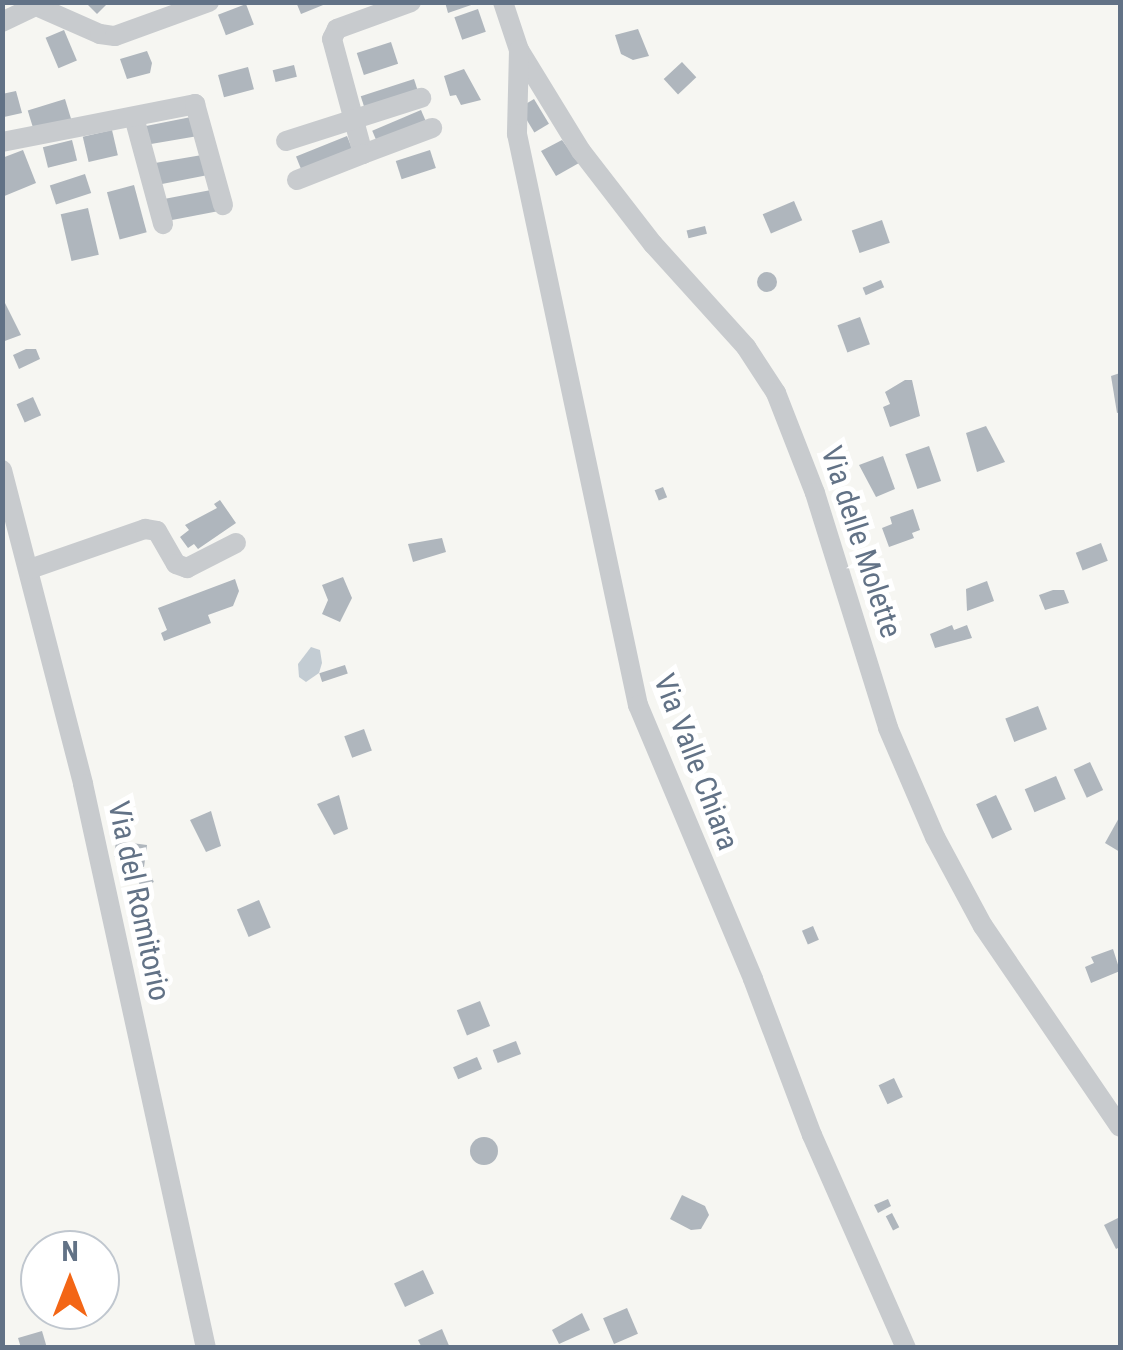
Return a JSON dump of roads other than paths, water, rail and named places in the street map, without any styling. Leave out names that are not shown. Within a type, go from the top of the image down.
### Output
[{"type":"street","points":[[2,22],[42,5],[100,34],[116,36],[210,2]]},
{"type":"street","points":[[363,154],[332,33],[411,2]]},
{"type":"street","name":"Via delle Molette","points":[[503,2],[519,50],[582,151],[653,244],[746,346],[776,393],[821,512],[888,728],[935,838],[983,926],[1120,1127]]},
{"type":"street","name":"Via Valle Chiara","points":[[519,50],[514,94],[520,153],[638,705],[812,1136],[906,1348]]},
{"type":"street","points":[[286,141],[421,98]]},
{"type":"street","points":[[2,142],[195,104],[222,205]]},
{"type":"street","points":[[134,117],[164,224]]},
{"type":"street","points":[[297,180],[432,128]]},
{"type":"street","name":"Via del Romitorio","points":[[2,470],[30,569],[64,736],[206,1348]]},
{"type":"street","points":[[30,569],[144,529],[157,531],[176,564],[186,568],[236,544]]}]
